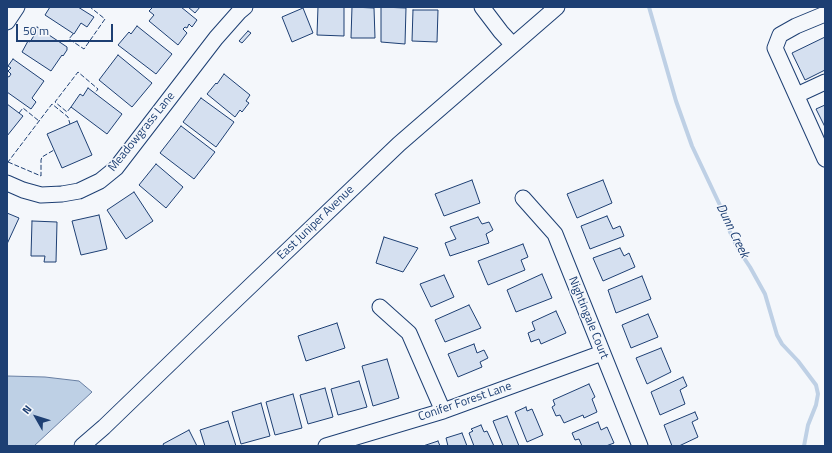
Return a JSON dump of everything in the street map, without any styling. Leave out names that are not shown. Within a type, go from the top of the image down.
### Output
[{"type":"street","points":[[7,22],[17,7]]},
{"type":"street","name":"Meadowgrass Lane","points":[[7,184],[40,195],[62,194],[79,191],[100,181],[116,168],[216,38],[238,12],[245,7]]},
{"type":"street","points":[[482,7],[512,45]]},
{"type":"street","name":"East Juniper Avenue","points":[[82,446],[104,428],[218,316],[399,144],[556,7]]},
{"type":"street","points":[[824,154],[775,48],[780,34],[825,14]]},
{"type":"street","points":[[797,95],[825,82]]},
{"type":"street","name":"Nightingale Court","points":[[523,198],[555,234],[640,446]]},
{"type":"street","points":[[380,307],[409,333],[443,411]]},
{"type":"street","name":"Conifer Forest Lane","points":[[326,446],[443,411],[602,353]]},
{"type":"water","points":[[7,376],[45,377],[79,381],[92,392],[34,446],[7,446]]},
{"type":"building","points":[[50,7],[78,7],[94,17],[87,27],[81,23],[74,34],[45,15]]},
{"type":"building","points":[[153,7],[181,7],[197,20],[192,27],[189,24],[187,28],[185,27],[183,29],[187,33],[178,45],[149,21],[154,15],[149,11]]},
{"type":"building","points":[[188,7],[200,7],[195,13]]},
{"type":"building","points":[[318,7],[344,7],[344,36],[317,35]]},
{"type":"building","points":[[352,7],[374,8],[375,38],[351,38]]},
{"type":"building","points":[[381,7],[406,8],[405,44],[381,42]]},
{"type":"building","points":[[303,8],[313,33],[292,42],[282,17]]},
{"type":"building","points":[[413,10],[438,10],[437,42],[412,41]]},
{"type":"building","points":[[137,26],[172,54],[156,74],[118,45],[129,32],[131,34]]},
{"type":"building","points":[[37,27],[67,47],[67,50],[63,56],[62,55],[51,71],[22,52],[28,41],[30,42],[35,34],[33,33]]},
{"type":"building","points":[[248,31],[251,33],[242,43],[239,41]]},
{"type":"building","points":[[825,37],[825,70],[805,80],[792,53]]},
{"type":"building","points":[[118,55],[152,83],[132,107],[99,80]]},
{"type":"building","points":[[13,59],[44,81],[32,98],[36,102],[31,109],[7,92],[7,76],[9,77],[11,74],[8,71],[11,68],[8,66]]},
{"type":"building","points":[[224,74],[250,95],[246,101],[249,103],[242,112],[240,110],[235,117],[207,94]]},
{"type":"building","points":[[88,88],[122,114],[107,134],[71,107],[80,94],[83,96]]},
{"type":"building","points":[[201,98],[234,122],[216,147],[183,122]]},
{"type":"building","points":[[7,104],[23,116],[7,136]]},
{"type":"building","points":[[825,105],[825,127],[816,109]]},
{"type":"building","points":[[77,121],[92,155],[62,168],[47,134]]},
{"type":"building","points":[[181,126],[215,152],[194,179],[160,153]]},
{"type":"building","points":[[156,164],[183,187],[166,208],[139,185]]},
{"type":"building","points":[[472,180],[480,203],[444,216],[435,194]]},
{"type":"building","points":[[603,180],[612,203],[577,218],[567,194]]},
{"type":"building","points":[[134,192],[153,221],[126,239],[107,210]]},
{"type":"building","points":[[7,213],[19,218],[7,244]]},
{"type":"building","points":[[99,215],[107,249],[81,255],[72,221]]},
{"type":"building","points":[[607,216],[613,229],[620,226],[624,236],[590,249],[581,226]]},
{"type":"building","points":[[478,217],[482,224],[489,222],[493,230],[486,234],[489,243],[450,256],[445,243],[456,239],[450,227]]},
{"type":"building","points":[[32,221],[57,222],[56,262],[44,262],[45,256],[31,256]]},
{"type":"building","points":[[384,237],[418,248],[403,272],[376,263]]},
{"type":"building","points":[[523,244],[528,257],[521,260],[525,270],[488,285],[478,261]]},
{"type":"building","points":[[620,248],[624,256],[629,253],[635,267],[603,281],[593,258]]},
{"type":"building","points":[[542,274],[552,298],[516,312],[507,290]]},
{"type":"building","points":[[444,275],[454,297],[431,307],[420,284]]},
{"type":"building","points":[[642,276],[651,299],[616,313],[608,290]]},
{"type":"building","points":[[469,305],[481,328],[445,342],[435,320]]},
{"type":"building","points":[[556,311],[566,333],[541,344],[539,339],[531,342],[528,333],[535,330],[532,322]]},
{"type":"building","points":[[648,314],[658,337],[631,348],[622,325]]},
{"type":"building","points":[[337,323],[345,348],[306,361],[298,336]]},
{"type":"building","points":[[474,344],[477,353],[484,350],[488,358],[480,362],[482,367],[458,377],[448,354]]},
{"type":"building","points":[[661,348],[671,372],[647,384],[636,358]]},
{"type":"building","points":[[387,359],[399,398],[373,406],[362,366]]},
{"type":"building","points":[[683,377],[687,386],[680,390],[685,404],[660,415],[651,392]]},
{"type":"building","points":[[359,381],[367,407],[338,415],[331,389]]},
{"type":"building","points":[[589,384],[595,397],[592,399],[597,412],[584,418],[583,415],[564,423],[560,415],[556,416],[552,407],[555,405],[553,400]]},
{"type":"building","points":[[325,388],[333,417],[308,424],[300,395]]},
{"type":"building","points":[[293,394],[302,428],[275,435],[266,402]]},
{"type":"building","points":[[261,403],[270,436],[241,444],[232,412]]},
{"type":"building","points":[[526,407],[527,411],[532,409],[543,435],[527,442],[515,412]]},
{"type":"building","points":[[695,412],[698,419],[692,422],[698,437],[679,446],[672,446],[664,425]]},
{"type":"building","points":[[507,416],[519,446],[503,446],[493,421]]},
{"type":"building","points":[[228,421],[236,446],[205,446],[200,430]]},
{"type":"building","points":[[598,422],[601,430],[607,427],[614,443],[606,446],[582,446],[579,439],[575,440],[572,433]]},
{"type":"building","points":[[481,425],[484,432],[487,431],[494,446],[474,446],[469,433],[473,431],[471,429]]},
{"type":"building","points":[[189,430],[197,446],[164,446],[163,444]]},
{"type":"building","points":[[462,433],[467,446],[448,446],[446,438]]},
{"type":"building","points":[[438,441],[440,446],[423,446]]},
{"type":"waterway","name":"Dunn Creek","points":[[649,7],[676,101],[692,146],[726,218],[730,232],[738,249],[765,294],[777,335],[782,344],[798,361],[816,385],[818,394],[816,405],[808,425],[804,446]]},
{"type":"fence","points":[[73,34],[69,39],[84,49],[105,19],[90,7]]},
{"type":"fence","points":[[71,107],[67,112],[55,102],[78,72],[98,89],[95,93]]},
{"type":"fence","points":[[7,161],[8,162],[52,104],[68,117],[70,124]]},
{"type":"fence","points":[[19,113],[23,108],[39,121]]},
{"type":"fence","points":[[8,162],[41,176],[42,157],[54,150]]}]
